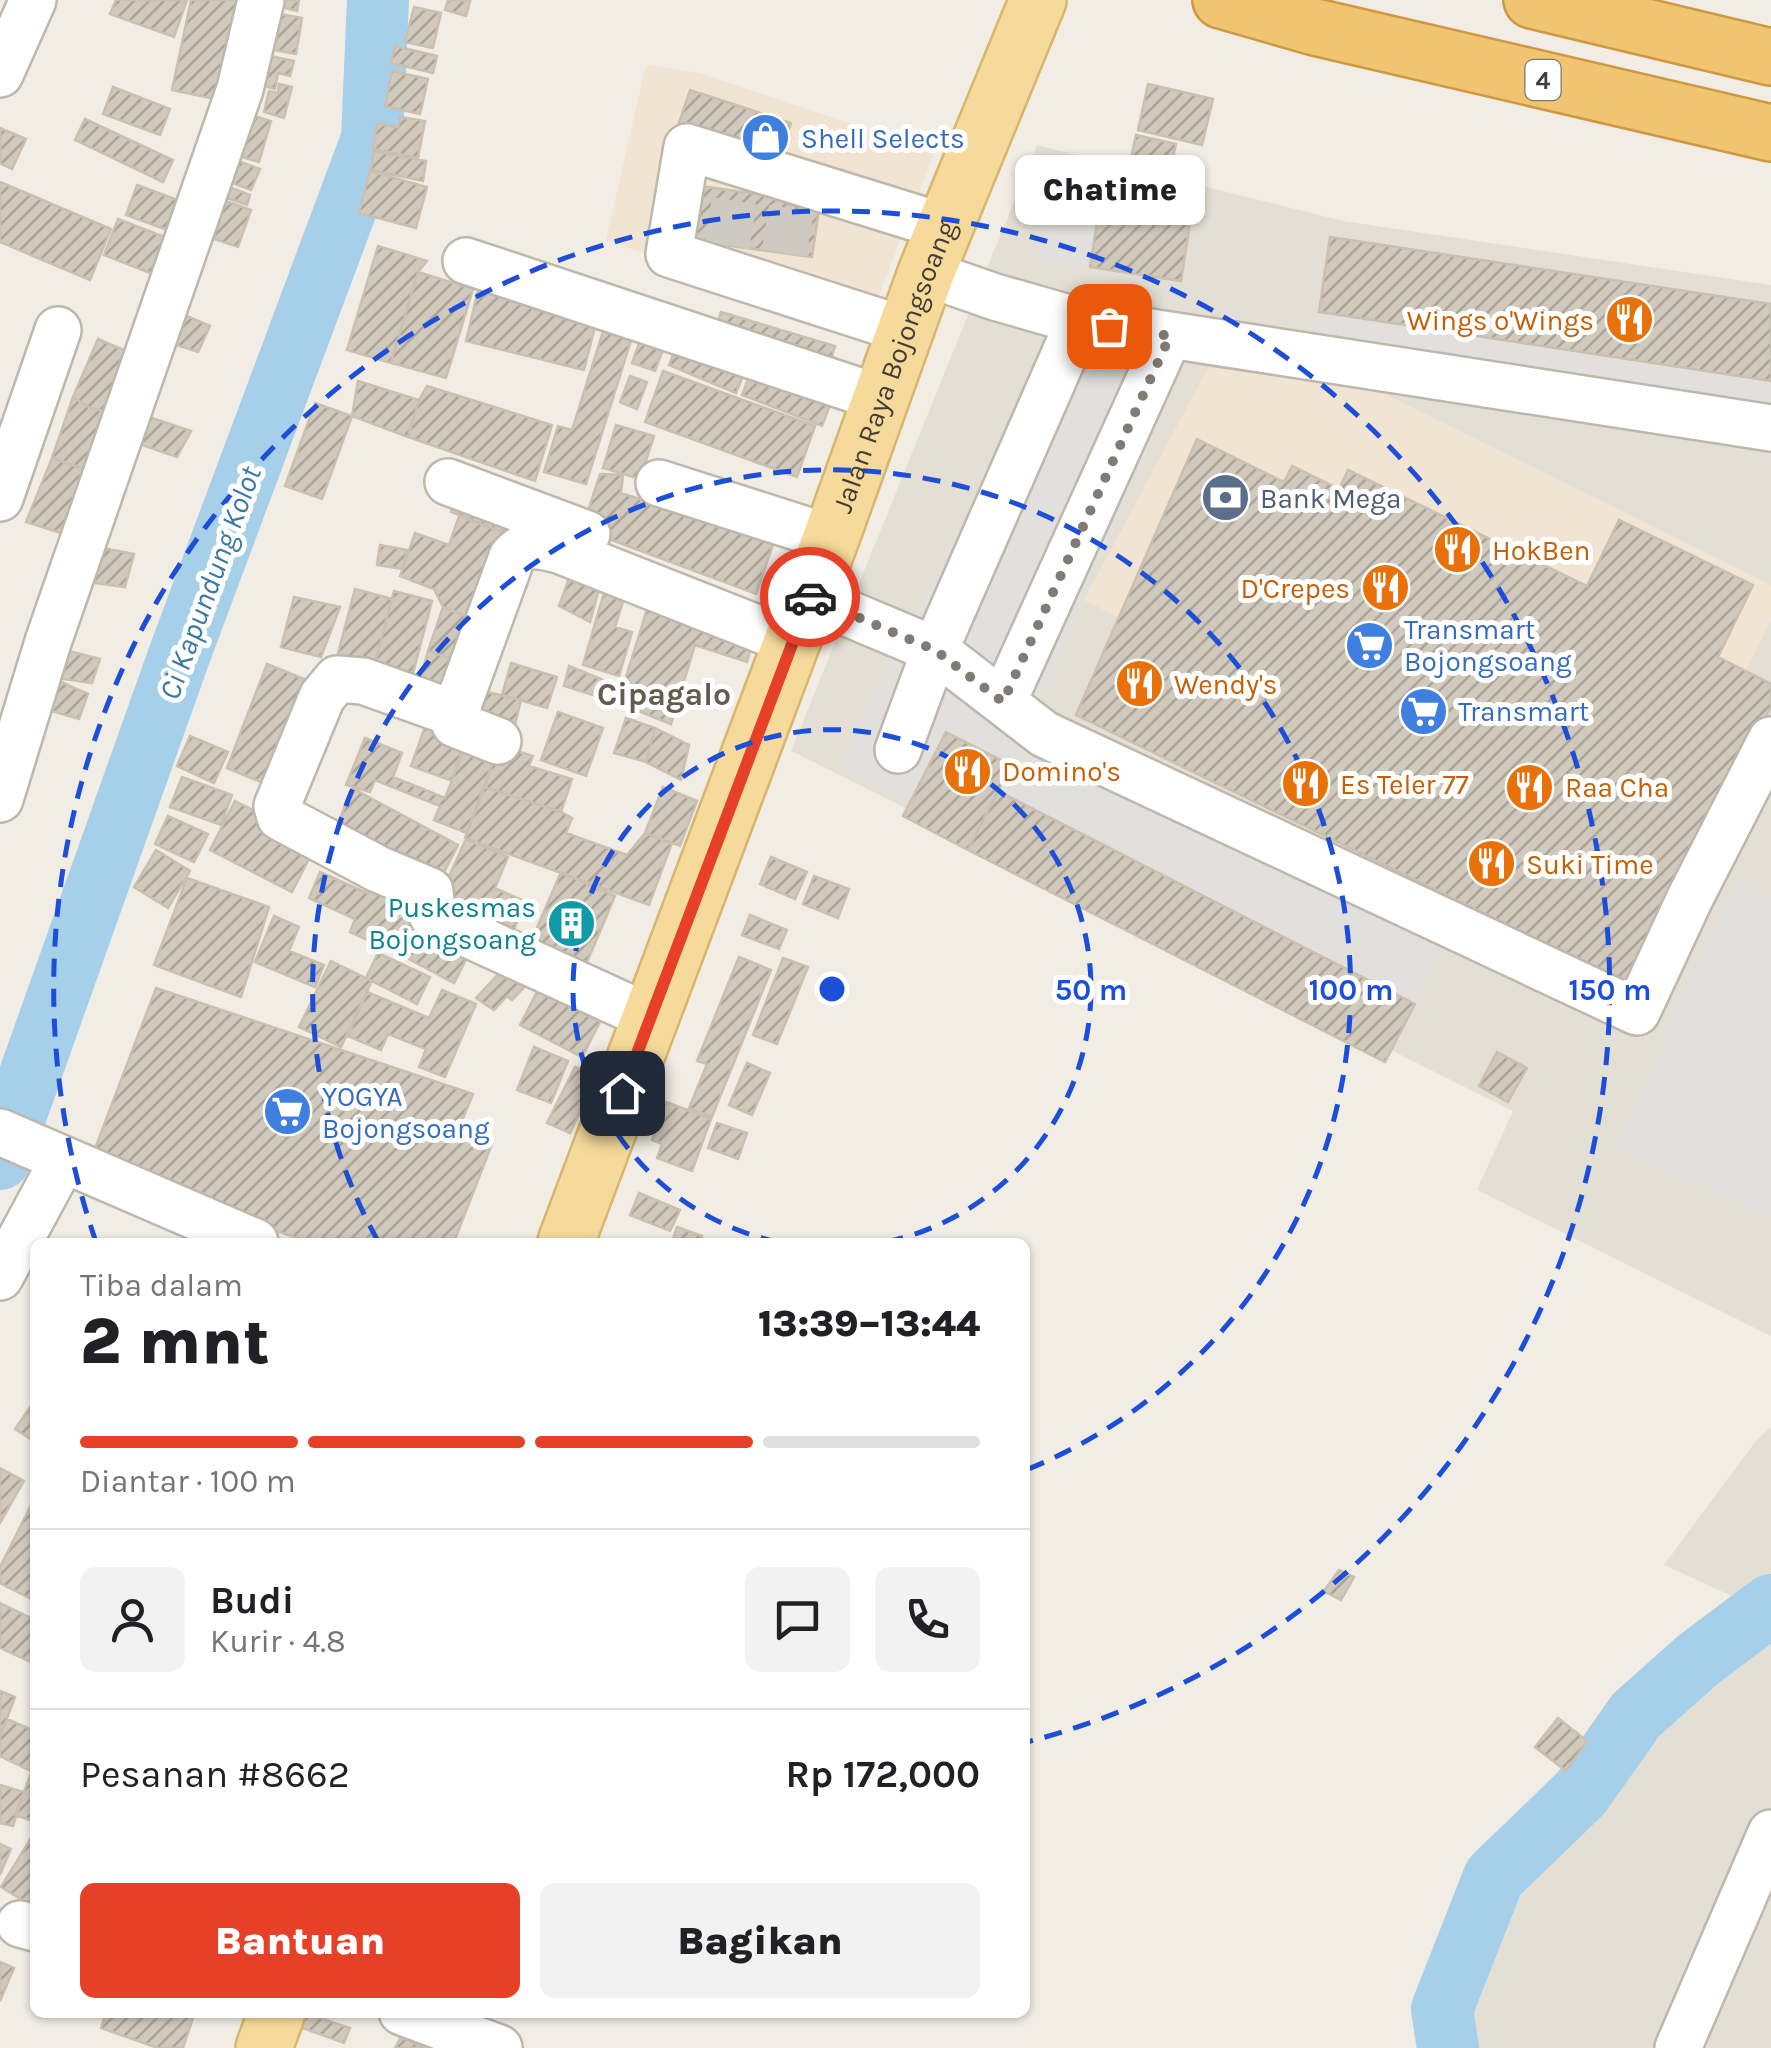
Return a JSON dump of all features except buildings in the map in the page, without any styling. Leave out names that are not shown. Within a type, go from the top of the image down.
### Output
[{"type":"highway","name":"4","points":[[1221,0],[1315,28],[1771,133]]},
{"type":"highway","points":[[1532,0],[1771,57]]},
{"type":"main road","name":"Jalan Raya Bojongsoang","points":[[568,1238],[831,538],[905,330],[1038,0]]},
{"type":"main road","points":[[264,2048],[275,2018]]},
{"type":"street","points":[[0,74],[33,0]]},
{"type":"street","points":[[0,799],[48,642],[240,90],[262,0]]},
{"type":"street","points":[[905,330],[781,270],[725,258],[668,252],[687,147],[738,177],[794,190],[936,250],[995,298],[1079,321],[1771,428]]},
{"type":"street","points":[[466,262],[880,398]]},
{"type":"street","points":[[898,750],[935,650],[1079,321]]},
{"type":"street","points":[[0,498],[58,330]]},
{"type":"street","points":[[1003,702],[1170,336]]},
{"type":"street","points":[[448,482],[801,618]]},
{"type":"street","points":[[659,483],[831,538]]},
{"type":"street","points":[[650,1018],[436,918],[432,914],[430,891],[378,869],[280,817],[277,806],[292,768],[322,697],[337,680],[364,681],[450,712],[458,708],[512,558],[520,547],[534,544],[560,550],[801,618],[935,650],[1044,734],[1636,1012],[1771,740]]},
{"type":"street","points":[[450,712],[455,724],[498,742]]},
{"type":"street","points":[[0,1277],[34,1146],[245,1238]]},
{"type":"street","points":[[1678,2048],[1771,1833]]},
{"type":"street","points":[[418,2018],[500,2048]]},
{"type":"shaded area","points":[[646,65],[700,73],[935,152],[865,330],[606,240]]},
{"type":"shaded area","points":[[1037,145],[1343,221],[1771,285],[1771,1336],[1477,1190],[1513,1111],[791,751]]},
{"type":"shaded area","points":[[1054,155],[1106,164],[1090,267],[1037,259]]},
{"type":"shaded area","points":[[1319,312],[1771,381],[1771,410],[1315,340]]},
{"type":"shaded area","name":"Transmart","points":[[1234,319],[1771,585],[1771,620],[1642,879],[1084,600]]},
{"type":"shaded area","points":[[1053,347],[1169,399],[1025,740],[1442,952],[1415,1004],[998,791],[1011,765],[947,732],[911,800],[839,764]]},
{"type":"shaded area","points":[[1738,881],[1771,897],[1771,1219],[1614,1146]]},
{"type":"shaded area","points":[[1771,1427],[1771,2048],[1432,2048],[1541,1859],[1756,1607],[1664,1565],[1755,1442]]},
{"type":"waterway","name":"Ci Kapundung Kolot","points":[[0,1159],[180,653],[372,139],[378,0]]},
{"type":"waterway","points":[[1448,2048],[1442,2009],[1494,1877],[1581,1793],[1636,1715],[1699,1659],[1771,1605]]},
{"type":"tunnel","points":[[727,245],[736,191]]},
{"type":"tunnel","points":[[784,253],[793,199]]},
{"type":"way so far","points":[[810,597],[935,650],[1003,702],[1170,336],[1109,326]]},
{"type":"place","name":"Shell Selects","points":[[766,138]]},
{"type":"place","name":"Wings o'Wings","points":[[1629,320]]},
{"type":"place","name":"Chatime","points":[[1109,326]]},
{"type":"place","name":"Bank Mega","points":[[1225,498]]},
{"type":"place","name":"HokBen","points":[[1457,550]]},
{"type":"place","name":"D'Crepes","points":[[1385,588]]},
{"type":"place","name":"Transmart Bojongsoang","points":[[1369,645]]},
{"type":"place","name":"Wendy's","points":[[1139,684]]},
{"type":"place","name":"Transmart","points":[[1423,711]]},
{"type":"place","name":"Domino's","points":[[967,771]]},
{"type":"place","name":"Es Teler 77","points":[[1305,784]]},
{"type":"place","name":"Raa Cha","points":[[1530,787]]},
{"type":"place","name":"Suki Time","points":[[1491,864]]},
{"type":"place","name":"Puskesmas Bojongsoang","points":[[571,923]]},
{"type":"place","name":"YOGYA Bojongsoang","points":[[287,1112]]},
{"type":"district","name":"Cipagalo","points":[[664,694]]},
{"type":"route","points":[[622,1093],[810,597]]}]
